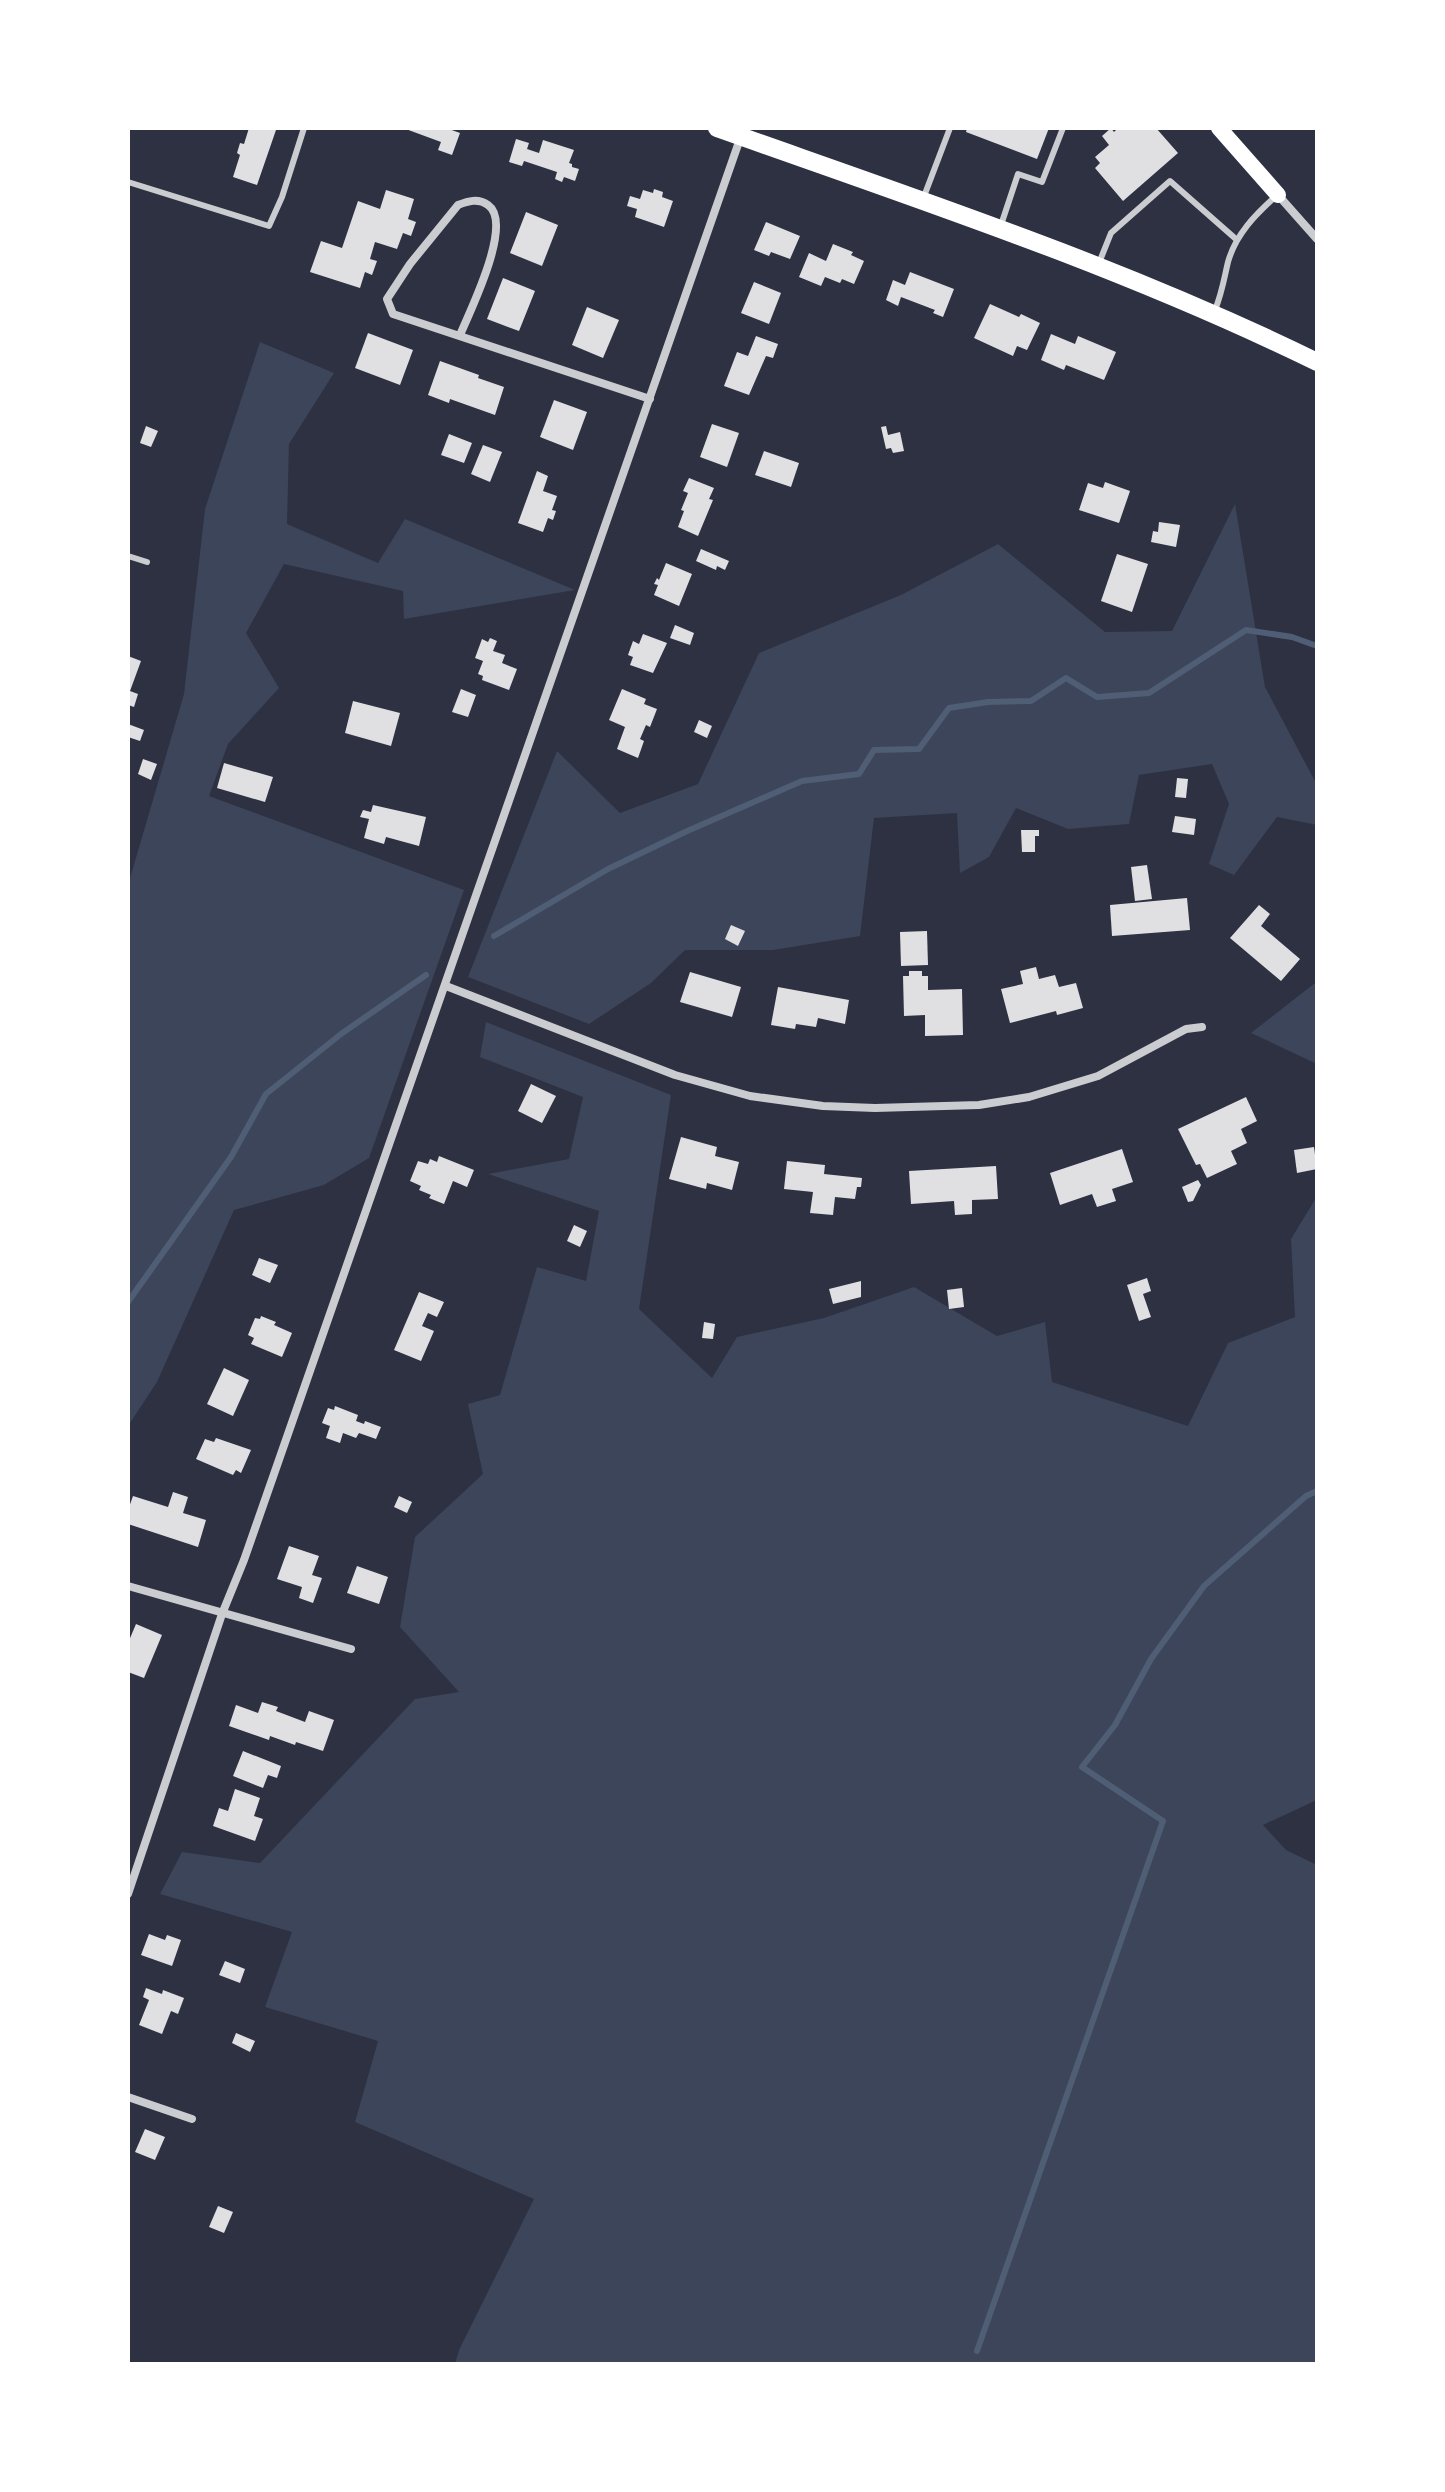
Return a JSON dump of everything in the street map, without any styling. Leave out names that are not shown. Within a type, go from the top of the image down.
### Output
[{"type":"main road","points":[[717,128],[742,132],[1098,265],[1213,313],[1317,362]]},
{"type":"main road","points":[[1219,128],[1278,195]]},
{"type":"street","points":[[128,1894],[222,1614],[244,1560],[446,986],[742,132]]},
{"type":"street","points":[[1278,195],[1317,239]]},
{"type":"street","points":[[460,335],[496,235],[494,211],[478,201],[458,205],[410,264],[387,299],[393,314],[650,399]]},
{"type":"street","points":[[446,986],[675,1075],[750,1096],[823,1106],[979,1105],[1029,1097],[1098,1076],[1186,1029],[1202,1027]]},
{"type":"street","points":[[128,1586],[351,1649]]},
{"type":"street","points":[[128,1855],[139,1861]]},
{"type":"street","points":[[128,2097],[192,2119]]},
{"type":"lane","points":[[128,182],[269,226],[282,197],[304,128]]},
{"type":"lane","points":[[923,199],[950,128]]},
{"type":"lane","points":[[1000,228],[1018,174],[1042,182],[1063,128]]},
{"type":"lane","points":[[1098,265],[1111,233],[1170,181],[1237,240]]},
{"type":"lane","points":[[1213,313],[1225,286],[1228,262],[1237,240],[1253,216],[1278,195]]},
{"type":"lane","points":[[128,556],[147,562]]},
{"type":"shaded area","points":[[260,342],[334,373],[289,444],[287,524],[378,563],[405,519],[575,590],[404,619],[403,591],[284,564],[246,633],[279,688],[228,744],[209,796],[464,890],[369,1158],[324,1185],[234,1210],[157,1382],[128,1426],[128,885],[184,694],[205,509]]},
{"type":"shaded area","points":[[1235,504],[1265,687],[1317,785],[1317,825],[1277,817],[1234,875],[1209,864],[1229,804],[1212,764],[1139,775],[1129,824],[1068,829],[1016,808],[989,857],[960,873],[957,813],[874,818],[860,936],[773,950],[685,950],[651,983],[589,1024],[468,977],[557,751],[620,813],[698,784],[759,653],[901,595],[998,544],[1105,632],[1172,631]]},
{"type":"shaded area","points":[[1317,979],[1317,1064],[1251,1033],[1315,983]]},
{"type":"shaded area","points":[[486,1022],[671,1095],[639,1309],[712,1378],[737,1337],[824,1318],[914,1287],[997,1336],[1045,1322],[1052,1382],[1188,1426],[1228,1343],[1295,1317],[1291,1239],[1316,1198],[1317,1167],[1317,1800],[1263,1825],[1286,1850],[1317,1865],[1317,2364],[455,2364],[459,2350],[534,2199],[355,2122],[378,2041],[265,2007],[292,1932],[160,1894],[182,1852],[260,1863],[415,1699],[459,1692],[400,1627],[415,1537],[483,1474],[468,1404],[500,1395],[537,1267],[586,1281],[599,1211],[488,1174],[569,1159],[583,1097],[480,1057]]},
{"type":"building","points":[[249,128],[276,130],[257,185],[233,177],[240,155],[237,153],[240,143],[244,144]]},
{"type":"building","points":[[403,128],[446,128],[460,133],[452,155],[438,150],[441,142]]},
{"type":"building","points":[[967,128],[1049,128],[1037,159],[966,132]]},
{"type":"building","points":[[1111,128],[1114,132],[1118,128],[1156,128],[1178,153],[1123,201],[1095,168],[1100,163],[1095,157],[1109,145],[1102,136]]},
{"type":"building","points":[[516,139],[529,143],[527,149],[539,153],[543,140],[574,150],[569,163],[579,169],[575,181],[564,177],[562,182],[555,179],[557,172],[524,161],[522,166],[509,162]]},
{"type":"building","points":[[654,189],[663,192],[662,197],[673,201],[664,227],[635,217],[637,209],[627,206],[630,196],[640,199],[643,190],[653,193]]},
{"type":"building","points":[[386,190],[414,199],[408,219],[416,222],[411,236],[403,233],[397,249],[375,242],[370,259],[377,261],[372,275],[365,272],[360,288],[310,272],[321,241],[342,248],[358,201],[380,209]]},
{"type":"building","points":[[526,212],[558,225],[542,266],[510,253]]},
{"type":"building","points":[[766,222],[800,236],[790,259],[754,250]]},
{"type":"building","points":[[833,244],[853,252],[851,255],[864,261],[854,284],[825,277],[821,286],[799,277],[809,253],[826,261]]},
{"type":"building","points":[[910,272],[954,289],[943,317],[933,313],[935,310],[901,297],[898,306],[886,300],[893,280],[905,285]]},
{"type":"building","points":[[503,278],[535,291],[519,331],[487,319]]},
{"type":"building","points":[[754,282],[781,293],[769,324],[741,313]]},
{"type":"building","points":[[990,304],[1040,323],[1027,350],[1017,346],[1013,356],[974,338]]},
{"type":"building","points":[[587,307],[619,320],[603,358],[572,345]]},
{"type":"building","points":[[368,333],[413,350],[400,385],[355,368]]},
{"type":"building","points":[[1051,334],[1075,344],[1078,336],[1116,352],[1104,380],[1066,365],[1064,370],[1041,360]]},
{"type":"building","points":[[756,336],[778,344],[773,358],[766,356],[749,395],[724,386],[737,352],[748,356]]},
{"type":"building","points":[[440,361],[504,387],[495,415],[450,399],[449,403],[428,395]]},
{"type":"building","points":[[554,400],[587,412],[573,450],[540,437]]},
{"type":"building","points":[[712,424],[739,433],[727,467],[700,457]]},
{"type":"building","points":[[146,426],[158,431],[151,447],[140,443]]},
{"type":"building","points":[[886,426],[888,435],[900,432],[904,451],[893,453],[891,448],[886,449],[881,427]]},
{"type":"building","points":[[449,434],[472,443],[464,463],[441,455]]},
{"type":"building","points":[[483,445],[502,452],[490,482],[471,474]]},
{"type":"building","points":[[764,451],[799,463],[791,487],[755,475]]},
{"type":"building","points":[[537,471],[548,476],[543,491],[557,496],[552,510],[556,511],[553,520],[548,518],[543,532],[518,523]]},
{"type":"building","points":[[689,478],[714,488],[709,499],[713,500],[698,536],[678,527],[688,493],[683,491]]},
{"type":"building","points":[[1105,482],[1130,491],[1119,523],[1079,510],[1088,483],[1103,488]]},
{"type":"building","points":[[1159,522],[1180,525],[1176,547],[1151,542],[1153,531],[1158,532]]},
{"type":"building","points":[[701,549],[729,561],[725,570],[717,566],[716,570],[696,561]]},
{"type":"building","points":[[1117,554],[1148,564],[1132,612],[1101,601]]},
{"type":"building","points":[[666,563],[692,574],[679,606],[654,595],[658,585],[654,584]]},
{"type":"building","points":[[675,625],[694,633],[690,645],[670,638]]},
{"type":"building","points":[[643,634],[667,643],[653,673],[630,665],[633,657],[628,655],[633,641],[639,644]]},
{"type":"building","points":[[490,638],[497,641],[493,651],[505,655],[502,663],[517,669],[509,690],[482,680],[483,676],[478,674],[483,661],[475,658],[482,639],[488,642]]},
{"type":"building","points":[[128,656],[141,661],[130,691],[138,694],[134,707],[128,705]]},
{"type":"building","points":[[461,689],[476,695],[468,717],[452,712]]},
{"type":"building","points":[[622,689],[646,699],[644,704],[657,709],[650,727],[646,725],[640,739],[644,741],[638,758],[617,749],[625,727],[609,720]]},
{"type":"building","points":[[353,701],[400,713],[391,746],[345,733]]},
{"type":"building","points":[[699,720],[712,726],[707,738],[694,732]]},
{"type":"building","points":[[128,724],[144,730],[140,741],[128,737]]},
{"type":"building","points":[[143,759],[157,764],[151,780],[138,774]]},
{"type":"building","points":[[224,763],[273,777],[265,802],[217,788]]},
{"type":"building","points":[[1177,778],[1188,779],[1186,798],[1175,797]]},
{"type":"building","points":[[373,805],[426,817],[419,846],[386,837],[384,844],[364,838],[369,819],[360,817],[363,810],[371,812]]},
{"type":"building","points":[[1175,816],[1196,819],[1194,835],[1172,832]]},
{"type":"building","points":[[1021,830],[1039,830],[1039,836],[1035,836],[1035,852],[1022,852]]},
{"type":"building","points":[[1147,865],[1152,899],[1135,901],[1131,867]]},
{"type":"building","points":[[1187,898],[1190,930],[1112,936],[1110,905]]},
{"type":"building","points":[[1259,905],[1270,914],[1261,926],[1300,959],[1281,981],[1230,938]]},
{"type":"building","points":[[731,925],[745,931],[738,946],[725,939]]},
{"type":"building","points":[[927,931],[928,965],[901,966],[900,932]]},
{"type":"building","points":[[1036,967],[1039,979],[1055,975],[1059,987],[1076,983],[1083,1008],[1057,1015],[1056,1011],[1010,1023],[1001,989],[1023,984],[1020,971]]},
{"type":"building","points":[[909,971],[922,971],[922,976],[928,976],[928,990],[962,989],[963,1035],[925,1036],[925,1015],[904,1016],[903,976],[909,976]]},
{"type":"building","points":[[690,972],[741,987],[732,1017],[680,1002]]},
{"type":"building","points":[[778,987],[849,1000],[845,1024],[818,1018],[816,1027],[796,1024],[795,1029],[771,1025]]},
{"type":"building","points":[[531,1084],[556,1096],[542,1123],[518,1111]]},
{"type":"building","points":[[1246,1097],[1257,1121],[1241,1129],[1247,1143],[1231,1151],[1237,1164],[1207,1178],[1200,1164],[1196,1165],[1178,1129]]},
{"type":"building","points":[[681,1137],[717,1147],[715,1156],[739,1162],[732,1190],[707,1183],[706,1189],[669,1179]]},
{"type":"building","points":[[1314,1147],[1317,1169],[1297,1173],[1294,1150]]},
{"type":"building","points":[[1122,1149],[1133,1182],[1112,1189],[1116,1201],[1097,1207],[1092,1194],[1060,1205],[1050,1173]]},
{"type":"building","points":[[439,1156],[474,1170],[467,1187],[453,1181],[444,1204],[429,1198],[431,1195],[419,1190],[421,1186],[410,1181],[418,1161],[428,1164],[430,1159],[437,1162]]},
{"type":"building","points":[[787,1161],[825,1165],[824,1174],[862,1178],[861,1187],[857,1187],[855,1199],[835,1197],[833,1215],[810,1213],[813,1192],[784,1189]]},
{"type":"building","points":[[996,1166],[998,1199],[972,1200],[972,1214],[955,1215],[954,1201],[911,1204],[909,1171]]},
{"type":"building","points":[[1198,1180],[1201,1185],[1193,1201],[1188,1202],[1182,1187]]},
{"type":"building","points":[[574,1225],[587,1231],[580,1247],[567,1241]]},
{"type":"building","points":[[259,1258],[278,1265],[270,1283],[252,1275]]},
{"type":"building","points":[[1147,1278],[1151,1291],[1143,1294],[1151,1317],[1139,1321],[1127,1285]]},
{"type":"building","points":[[861,1281],[861,1297],[833,1304],[829,1289]]},
{"type":"building","points":[[962,1288],[964,1307],[949,1309],[947,1290]]},
{"type":"building","points":[[419,1292],[444,1302],[437,1317],[428,1313],[422,1326],[434,1331],[421,1361],[394,1350]]},
{"type":"building","points":[[261,1316],[292,1333],[282,1357],[251,1344],[254,1338],[248,1335],[255,1318],[260,1319]]},
{"type":"building","points":[[704,1322],[715,1324],[713,1339],[702,1338]]},
{"type":"building","points":[[224,1368],[249,1380],[233,1416],[207,1404]]},
{"type":"building","points":[[335,1406],[358,1415],[356,1421],[381,1427],[376,1439],[359,1433],[356,1438],[343,1433],[340,1443],[326,1438],[330,1426],[322,1423],[328,1408],[334,1410]]},
{"type":"building","points":[[216,1438],[251,1450],[241,1473],[236,1470],[233,1475],[196,1459],[205,1439],[214,1442]]},
{"type":"building","points":[[173,1492],[188,1497],[183,1513],[206,1520],[198,1547],[128,1524],[128,1510],[133,1496],[168,1507]]},
{"type":"building","points":[[399,1496],[412,1502],[407,1513],[394,1507]]},
{"type":"building","points":[[289,1546],[319,1556],[312,1575],[322,1578],[313,1603],[299,1598],[302,1587],[277,1579]]},
{"type":"building","points":[[357,1566],[388,1577],[379,1604],[347,1593]]},
{"type":"building","points":[[136,1624],[162,1635],[144,1678],[128,1672],[128,1643]]},
{"type":"building","points":[[262,1702],[305,1722],[309,1711],[334,1720],[323,1751],[270,1736],[269,1740],[229,1726],[236,1705],[258,1713]]},
{"type":"building","points":[[243,1751],[281,1766],[277,1778],[268,1775],[263,1788],[233,1776]]},
{"type":"building","points":[[235,1789],[260,1798],[254,1816],[263,1819],[255,1841],[213,1826],[219,1808],[228,1811]]},
{"type":"building","points":[[149,1934],[165,1940],[167,1935],[181,1940],[172,1966],[141,1955]]},
{"type":"building","points":[[225,1961],[245,1969],[240,1983],[219,1975]]},
{"type":"building","points":[[146,1988],[184,1998],[178,2014],[171,2011],[162,2034],[139,2025],[149,2000],[143,1997]]},
{"type":"building","points":[[236,2033],[255,2041],[250,2052],[232,2043]]},
{"type":"building","points":[[145,2129],[165,2137],[155,2160],[135,2152]]},
{"type":"building","points":[[218,2206],[233,2212],[224,2233],[209,2227]]},
{"type":"waterway","points":[[494,936],[608,869],[685,832],[802,781],[859,774],[874,750],[919,749],[949,708],[988,702],[1031,701],[1066,678],[1097,697],[1149,693],[1246,630],[1292,637],[1317,646]]},
{"type":"waterway","points":[[128,1302],[231,1157],[266,1094],[341,1034],[426,975]]},
{"type":"waterway","points":[[977,2351],[1163,1821],[1082,1767],[1115,1725],[1151,1659],[1204,1586],[1306,1496],[1317,1491]]}]
